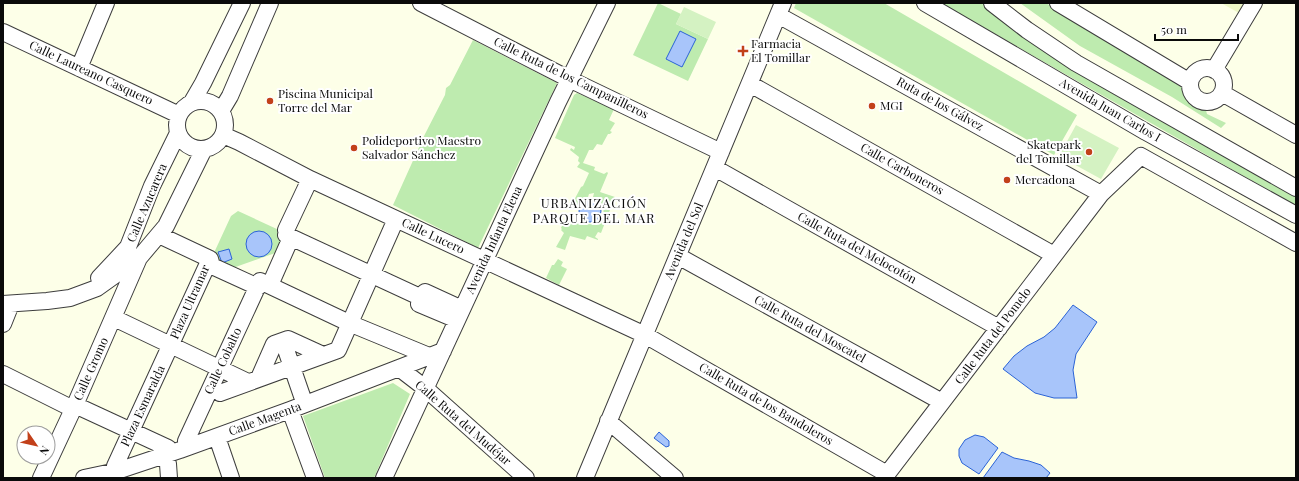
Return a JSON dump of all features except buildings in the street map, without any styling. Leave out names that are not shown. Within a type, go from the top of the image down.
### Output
[{"type":"street","points":[[79,68],[106,3]]},
{"type":"street","points":[[192,102],[203,84],[242,3]]},
{"type":"street","points":[[221,111],[230,96],[270,3]]},
{"type":"street","name":"Calle Ruta de los Campanilleros","points":[[421,3],[569,79],[721,152]]},
{"type":"street","name":"Avenida Infanta Elena","points":[[384,478],[426,388],[436,354],[460,315],[569,79],[606,3]]},
{"type":"street","name":"Avenida Juan Carlos I","points":[[925,3],[1146,132],[1296,215]]},
{"type":"street","points":[[992,3],[1027,30],[1076,63],[1296,188]]},
{"type":"street","points":[[1058,3],[1190,82]]},
{"type":"street","points":[[1214,70],[1254,3]]},
{"type":"street","name":"Avenida del Sol","points":[[585,478],[781,9]]},
{"type":"street","name":"Ruta de los Gálvez","points":[[781,9],[1101,194]]},
{"type":"street","name":"Calle Laureano Casquero","points":[[3,32],[179,115]]},
{"type":"street","points":[[1211,68],[1214,70],[1221,75],[1224,81],[1224,90],[1216,100],[1210,103],[1197,100],[1192,95],[1190,89],[1192,76],[1201,69],[1211,68]]},
{"type":"street","name":"Calle Carboneros","points":[[750,84],[1054,255]]},
{"type":"street","points":[[1222,93],[1296,135]]},
{"type":"street","points":[[200,100],[208,101],[216,105],[221,111],[225,126],[223,135],[217,143],[204,149],[193,148],[184,142],[178,133],[177,121],[179,115],[182,109],[192,102],[200,100]]},
{"type":"street","name":"Calle Azucarera","points":[[47,302],[98,280],[128,247],[152,186],[178,133]]},
{"type":"street","name":"Calle Lucero","points":[[223,135],[310,179],[645,335]]},
{"type":"street","name":"Calle Azucarera","points":[[7,304],[47,302],[70,298],[97,288],[139,258],[166,226],[204,149]]},
{"type":"street","name":"Calle Ruta del Pomelo","points":[[886,476],[1101,194],[1141,156],[1296,243]]},
{"type":"street","name":"Calle Ruta del Melocotón","points":[[715,168],[999,328]]},
{"type":"street","name":"Calle Cobalto","points":[[186,442],[262,284],[289,242],[286,235],[286,230],[310,179]]},
{"type":"street","points":[[220,393],[338,350],[396,219]]},
{"type":"street","points":[[159,235],[210,259],[212,266],[262,284],[349,323],[436,354]]},
{"type":"street","points":[[286,235],[422,298],[425,292],[460,315]]},
{"type":"street","name":"Calle Ruta del Moscatel","points":[[678,256],[942,402]]},
{"type":"street","name":"Calle Gromo","points":[[41,478],[114,318],[139,258]]},
{"type":"street","name":"Plaza Ultramar","points":[[170,346],[210,259]]},
{"type":"street","points":[[3,324],[7,304]]},
{"type":"street","points":[[114,318],[220,369],[253,380]]},
{"type":"street","name":"Calle Ruta de los Bandoleros","points":[[645,335],[886,476]]},
{"type":"street","points":[[253,380],[274,344],[288,339],[323,355]]},
{"type":"street","points":[[283,341],[303,399]]},
{"type":"street","name":"Plaza Esmaralda","points":[[115,466],[170,346]]},
{"type":"street","name":"Calle Magenta","points":[[84,478],[117,471],[166,452],[217,437],[436,354]]},
{"type":"street","name":"Calle Ruta del Mudéjar","points":[[399,368],[426,388],[526,478]]},
{"type":"street","points":[[3,374],[74,407],[131,431],[166,452],[169,478]]},
{"type":"street","points":[[290,410],[314,478]]},
{"type":"street","points":[[608,421],[675,478]]},
{"type":"street","points":[[217,437],[231,478]]},
{"type":"green space","points":[[658,3],[681,14],[676,24],[708,39],[688,81],[633,55]]},
{"type":"green space","points":[[796,3],[884,3],[1077,115],[1054,155],[794,8]]},
{"type":"green space","points":[[941,3],[981,3],[1057,60],[1296,197],[1296,206]]},
{"type":"green space","points":[[1020,3],[1046,3],[1181,84],[1191,101],[1205,107],[1207,114],[1226,123],[1221,128],[1172,97],[1080,46]]},
{"type":"green space","points":[[1221,3],[1245,3],[1239,13]]},
{"type":"green space","points":[[684,7],[716,22],[708,39],[676,24]]},
{"type":"green space","points":[[473,40],[557,83],[478,248],[393,205],[425,134],[445,95],[446,88],[450,85]]},
{"type":"green space","points":[[577,93],[614,109],[609,120],[615,123],[610,131],[612,132],[608,134],[602,145],[597,144],[593,150],[589,150],[583,163],[595,167],[594,170],[604,174],[607,172],[608,173],[600,192],[615,197],[601,233],[598,232],[595,237],[598,240],[587,236],[585,240],[570,236],[565,250],[556,247],[564,233],[561,228],[566,217],[576,223],[582,222],[589,224],[600,220],[604,211],[603,205],[599,200],[593,197],[594,193],[589,194],[588,197],[581,200],[576,207],[571,206],[589,173],[577,167],[580,163],[578,161],[579,157],[570,150],[571,148],[574,150],[575,147],[555,138],[574,95]]},
{"type":"green space","name":"Skatepark del Tomillar","points":[[1076,125],[1119,148],[1101,179],[1059,156]]},
{"type":"green space","points":[[238,211],[279,230],[285,244],[281,251],[227,270],[213,255],[231,216]]},
{"type":"green space","points":[[558,259],[563,262],[561,266],[567,269],[559,285],[546,278],[552,265],[554,265]]},
{"type":"green space","points":[[393,383],[410,394],[374,478],[325,478],[303,416]]},
{"type":"water","points":[[680,31],[696,39],[682,67],[666,59]]},
{"type":"water","points":[[590,200],[598,203],[601,211],[598,219],[590,222],[582,219],[579,211],[582,203]]},
{"type":"water","points":[[259,231],[268,235],[272,244],[268,253],[259,257],[250,253],[246,244],[250,235]]},
{"type":"water","points":[[229,249],[232,259],[222,263],[218,252]]},
{"type":"water","points":[[1073,305],[1097,322],[1076,354],[1073,370],[1077,398],[1054,398],[1035,393],[1003,369],[1014,356],[1027,346],[1044,337],[1055,328]]},
{"type":"water","points":[[659,432],[669,441],[669,446],[666,447],[654,438]]},
{"type":"water","points":[[975,435],[984,437],[998,448],[979,474],[962,463],[959,456],[959,449],[965,440]]},
{"type":"water","points":[[1002,452],[1014,458],[1041,465],[1050,473],[1046,478],[983,478]]},
{"type":"place","name":"Farmacia El Tomillar","points":[[743,51]]},
{"type":"place","name":"Piscina Municipal Torre del Mar","points":[[270,101]]},
{"type":"place","name":"MGI","points":[[872,106]]},
{"type":"place","name":"Polideportivo Maestro Salvador Sánchez","points":[[354,148]]},
{"type":"place","name":"Skatepark del Tomillar","points":[[1089,152]]},
{"type":"place","name":"Mercadona","points":[[1007,180]]},
{"type":"district","name":"URBANIZACIÓN PARQUE DEL MAR","points":[[594,210]]}]
